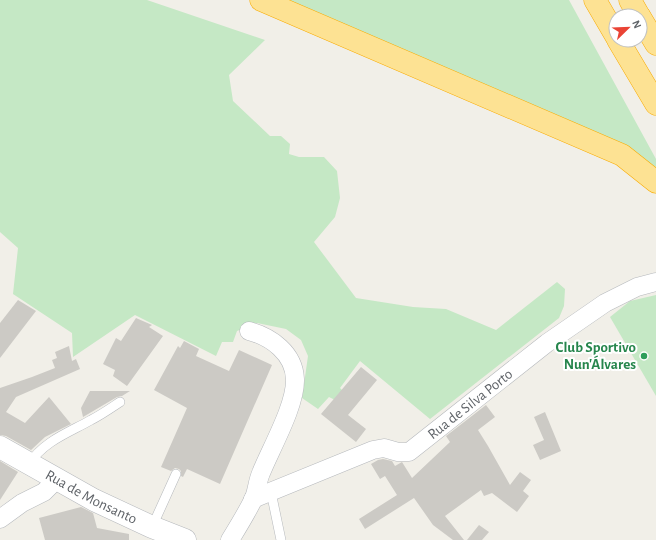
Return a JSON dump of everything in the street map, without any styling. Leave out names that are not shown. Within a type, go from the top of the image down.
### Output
[{"type":"highway","points":[[261,0],[622,155],[656,182]]},
{"type":"highway","points":[[595,0],[608,22]]},
{"type":"highway","points":[[648,30],[656,44]]},
{"type":"highway","points":[[623,48],[656,104]]},
{"type":"street","name":"Rua de Silva Porto","points":[[253,499],[373,450],[384,448],[398,452],[410,452],[560,334],[605,303],[637,287],[656,282]]},
{"type":"street","points":[[230,540],[253,499],[260,474],[277,438],[292,399],[295,379],[292,366],[282,349],[263,335],[249,331]]},
{"type":"street","name":"Rua de Monsanto","points":[[0,447],[94,500],[152,527],[185,540]]},
{"type":"street","points":[[1,521],[22,503],[44,492],[50,486],[54,478]]},
{"type":"lane","points":[[29,464],[35,454],[56,438],[93,420],[120,402]]},
{"type":"lane","points":[[152,527],[176,474]]},
{"type":"lane","points":[[270,492],[281,540]]},
{"type":"green space","points":[[0,0],[147,0],[265,40],[229,75],[233,101],[270,136],[281,136],[290,144],[289,154],[299,157],[324,157],[337,171],[340,198],[335,217],[314,242],[356,298],[413,307],[446,309],[496,330],[557,282],[565,289],[564,306],[559,318],[430,419],[360,361],[340,388],[345,393],[339,402],[329,397],[318,409],[302,398],[308,356],[301,340],[286,329],[257,323],[237,331],[233,342],[222,342],[216,356],[135,315],[73,357],[72,333],[13,294],[18,248],[0,232]]},
{"type":"green space","points":[[281,0],[569,0],[656,159],[656,167],[589,132]]},
{"type":"green space","name":"Club Sportivo Nun'Álvares","points":[[656,295],[656,396],[610,317],[630,301]]},
{"type":"building","points":[[18,300],[36,311],[0,358],[0,323]]},
{"type":"building","points":[[136,318],[152,325],[149,327],[163,336],[127,386],[113,376],[115,370],[103,364],[116,338],[121,341]]},
{"type":"building","points":[[184,341],[199,349],[196,356],[229,371],[239,350],[272,365],[220,484],[187,469],[183,477],[181,476],[181,471],[179,469],[175,468],[171,471],[161,467],[187,408],[154,390],[178,346],[180,348]]},
{"type":"building","points":[[69,346],[72,361],[76,359],[80,369],[16,397],[6,412],[25,423],[49,397],[71,424],[45,437],[31,450],[6,436],[0,435],[0,388],[55,368],[52,360],[57,358],[55,352]]},
{"type":"building","points":[[361,367],[377,380],[348,415],[366,429],[356,442],[321,414]]},
{"type":"building","points":[[90,391],[130,391],[83,417],[81,408]]},
{"type":"building","points":[[486,405],[495,417],[478,430],[510,485],[520,472],[531,480],[523,491],[529,496],[517,512],[492,493],[484,496],[481,490],[445,516],[464,540],[453,540],[433,525],[414,498],[365,529],[359,519],[397,495],[385,476],[380,479],[371,464],[383,459],[392,461],[395,466],[402,462],[412,478],[450,442],[446,436]]},
{"type":"building","points":[[545,412],[561,451],[540,460],[533,445],[544,440],[534,417]]},
{"type":"building","points":[[0,461],[18,472],[0,500]]},
{"type":"building","points":[[81,507],[93,513],[97,528],[129,534],[129,540],[45,540],[39,518]]},
{"type":"building","points":[[479,525],[489,532],[482,540],[467,540]]},
{"type":"place","name":"Club Sportivo Nun'Álvares","points":[[644,356]]}]
